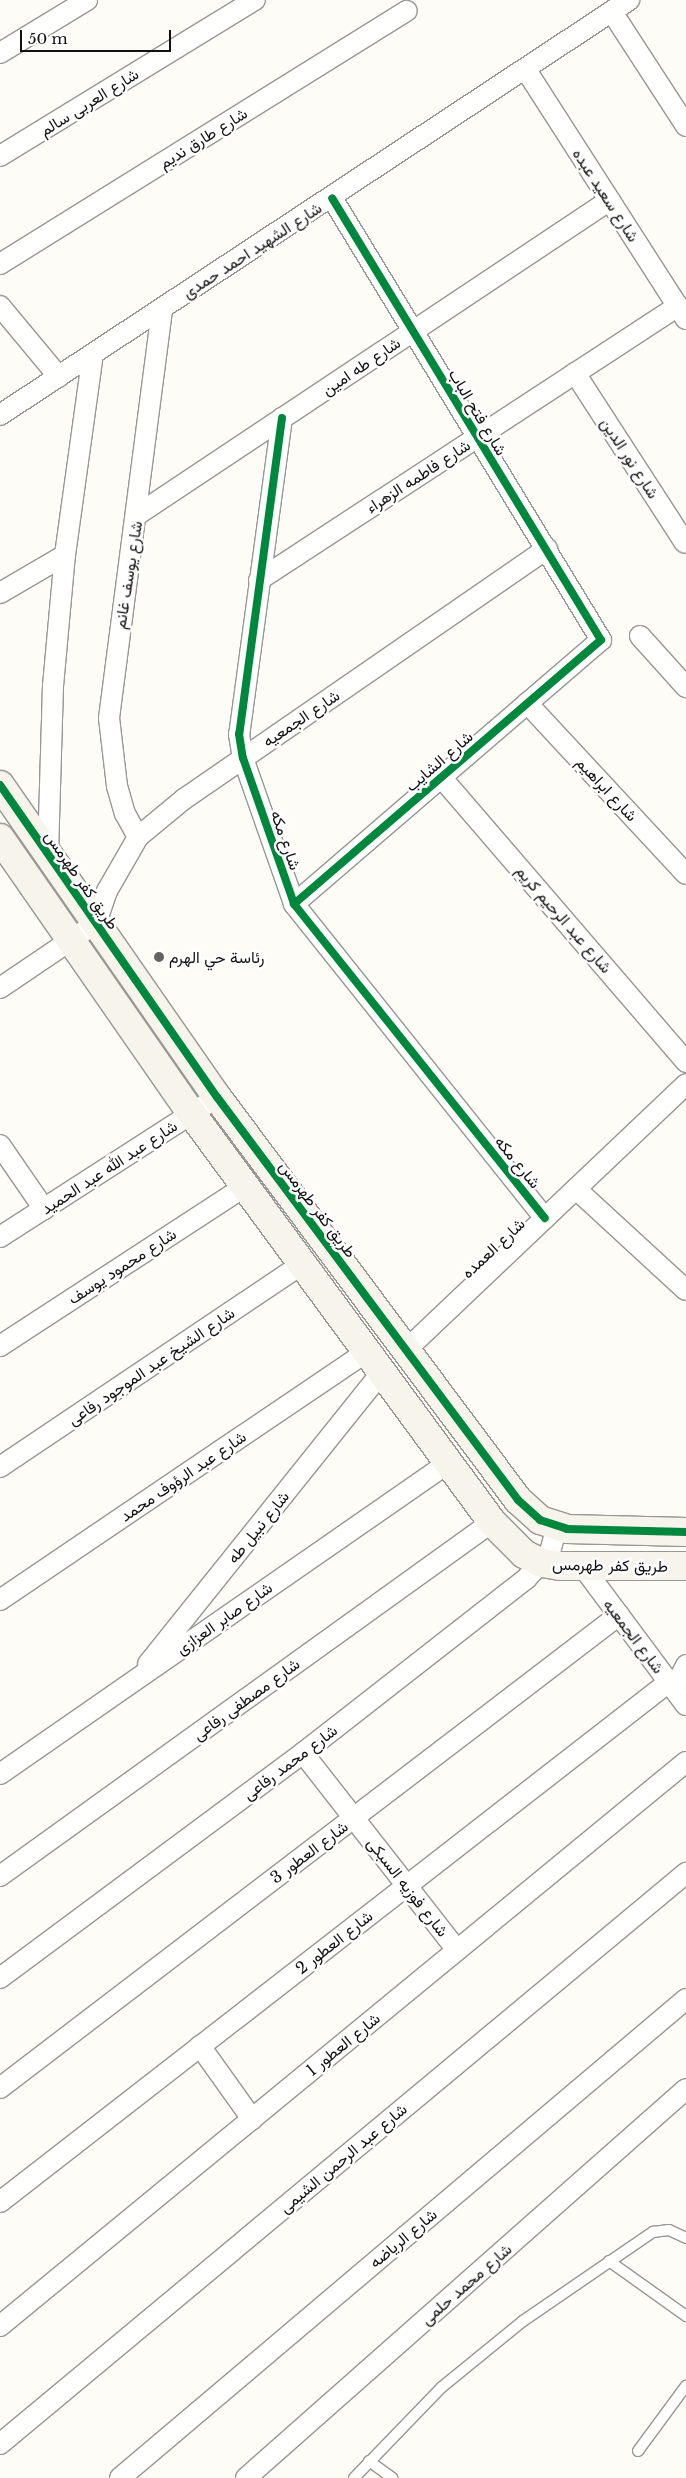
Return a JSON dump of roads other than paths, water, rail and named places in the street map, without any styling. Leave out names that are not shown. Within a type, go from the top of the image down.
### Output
[{"type":"street","points":[[0,53],[87,0]]},
{"type":"street","name":"شارع العربى سالم","points":[[0,156],[255,0]]},
{"type":"street","name":"شارع الشهيد احمد حمدى","points":[[0,415],[332,198],[629,0]]},
{"type":"street","name":"شارع طارق نديم","points":[[0,264],[406,11]]},
{"type":"street","points":[[612,12],[680,103],[686,126]]},
{"type":"street","name":"شارع سعيد عبده","points":[[526,70],[682,313]]},
{"type":"street","name":"شارع فتح الباب","points":[[332,198],[601,640]]},
{"type":"street","name":"شارع طه امين","points":[[137,515],[610,200]]},
{"type":"street","points":[[0,306],[59,377]]},
{"type":"street","name":"شارع يوسف غانم","points":[[138,837],[125,814],[117,786],[109,718],[137,515],[162,309]]},
{"type":"street","name":"شارع فاطمه الزهراء","points":[[259,580],[575,374],[682,313]]},
{"type":"street","points":[[48,854],[53,686],[65,555],[93,354]]},
{"type":"street","name":"شارع نور الدين","points":[[575,374],[684,543]]},
{"type":"street","name":"شارع مكه","points":[[282,418],[239,734],[243,758],[294,904],[545,1218]]},
{"type":"street","name":"شارع الجمعيه","points":[[96,924],[107,891],[138,837],[184,799],[547,549]]},
{"type":"street","points":[[0,593],[65,555]]},
{"type":"street","points":[[640,636],[686,687]]},
{"type":"street","name":"شارع الشايب","points":[[294,904],[601,640]]},
{"type":"street","name":"شارع ابراهيم","points":[[528,703],[686,874]]},
{"type":"street","name":"شارع عبد الرحيم كريم","points":[[442,777],[686,1062]]},
{"type":"street","name":"طريق كفر طهرمس","points":[[0,785],[218,1097],[518,1500],[540,1520],[557,1526],[601,1532],[686,1532]]},
{"type":"street","name":"طريق كفر طهرمس","points":[[2,847],[71,940],[244,1187],[492,1522],[524,1554],[542,1563],[583,1567],[686,1566]]},
{"type":"street","points":[[0,988],[96,924]]},
{"type":"street","name":"شارع العمده","points":[[406,1350],[686,1084]]},
{"type":"street","name":"شارع عبد الله عبد الحميد","points":[[0,1237],[218,1097]]},
{"type":"street","points":[[0,1144],[44,1209]]},
{"type":"street","name":"شارع محمود يوسف","points":[[0,1346],[244,1187]]},
{"type":"street","points":[[576,1189],[686,1290]]},
{"type":"street","name":"شارع الشيخ عبد الموجود رفاعى","points":[[0,1466],[301,1265]]},
{"type":"street","name":"شارع عبد الرؤوف محمد","points":[[0,1600],[374,1362]]},
{"type":"street","name":"شارع نبيل طه","points":[[134,1681],[374,1362]]},
{"type":"street","name":"شارع صابر العزازى","points":[[0,1774],[448,1462]]},
{"type":"street","name":"شارع مصطفى رفاعى","points":[[0,1876],[492,1522]]},
{"type":"street","name":"شارع محمد رفاعى","points":[[0,1978],[303,1753],[542,1563],[550,1552],[557,1526]]},
{"type":"street","name":"شارع الجمعيه","points":[[583,1567],[676,1692]]},
{"type":"street","name":"شارع العطور 3","points":[[0,2088],[619,1615]]},
{"type":"street","name":"شارع العطور 2","points":[[2,2197],[407,1886],[676,1692],[686,1665]]},
{"type":"street","name":"شارع فوزيه السبكى","points":[[303,1753],[457,1950]]},
{"type":"street","name":"شارع العطور 1","points":[[0,2326],[686,1762]]},
{"type":"street","name":"شارع عبد الرحمن الشيمى","points":[[0,2444],[686,1873]]},
{"type":"street","name":"شارع الرياضه","points":[[120,2478],[686,1999]]},
{"type":"street","points":[[200,2046],[252,2119]]},
{"type":"street","name":"شارع محمد حلمى","points":[[246,2478],[686,2089]]},
{"type":"lane","points":[[354,2478],[436,2393],[482,2353],[609,2261],[653,2232],[669,2230],[686,2238]]},
{"type":"lane","points":[[609,2261],[686,2316]]},
{"type":"lane","points":[[638,2451],[686,2386]]},
{"type":"lane","points":[[369,2461],[392,2478]]},
{"type":"place","name":"رئاسة حي الهرم","points":[[159,957]]}]
